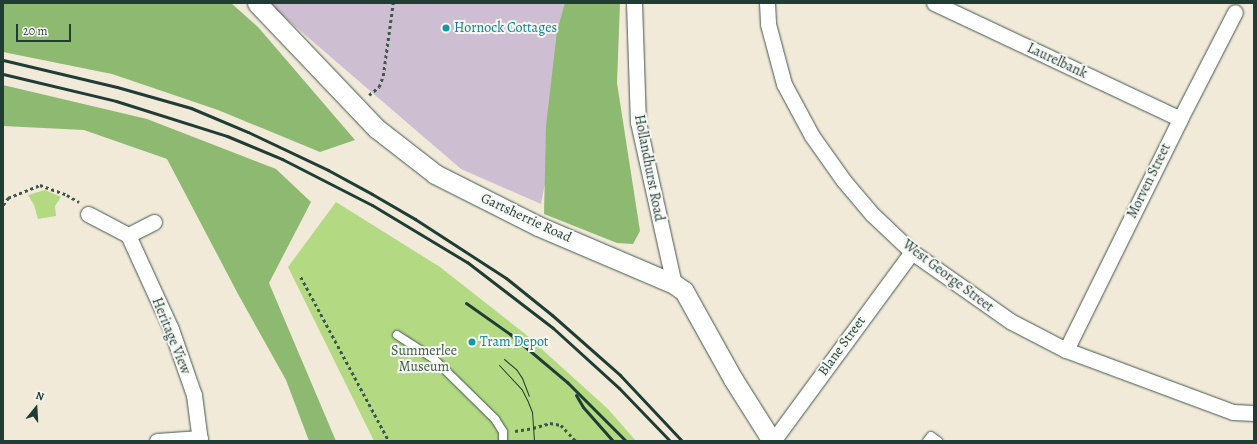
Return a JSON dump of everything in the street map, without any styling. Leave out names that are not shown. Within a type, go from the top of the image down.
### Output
[{"type":"street","name":"Gartsherrie Road","points":[[257,3],[376,128],[435,174],[538,226],[634,266],[674,284],[684,291],[719,355],[772,441]]},
{"type":"street","name":"Hollandhurst Road","points":[[634,3],[638,122],[674,284]]},
{"type":"street","name":"West George Street","points":[[767,3],[768,24],[784,84],[812,136],[872,214],[912,252],[1010,321],[1066,350],[1233,412],[1254,413]]},
{"type":"street","name":"Laurelbank","points":[[934,3],[1180,119]]},
{"type":"street","name":"Morven Street","points":[[1066,350],[1180,119],[1235,12]]},
{"type":"street","points":[[88,214],[128,235],[154,222]]},
{"type":"street","name":"Heritage View","points":[[128,235],[171,329],[194,395],[200,439]]},
{"type":"street","name":"Blane Street","points":[[772,441],[912,252]]},
{"type":"street","points":[[157,441],[200,439]]},
{"type":"lane","points":[[397,335],[434,359],[495,419],[503,432],[503,441]]},
{"type":"lane","points":[[927,441],[931,436],[938,441]]},
{"type":"path","points":[[355,107],[379,87],[383,76],[393,3]]},
{"type":"path","points":[[3,205],[8,198],[40,185],[67,195],[88,207],[88,214]]},
{"type":"path","points":[[301,277],[389,441]]},
{"type":"path","points":[[503,432],[533,428],[550,423],[561,425],[576,441]]},
{"type":"shaded area","points":[[268,3],[580,3],[541,204],[461,169]]},
{"type":"green space","points":[[3,3],[231,3],[258,27],[355,140],[320,152],[218,110],[112,74],[3,52]]},
{"type":"green space","points":[[565,3],[620,3],[617,83],[640,231],[633,244],[617,243],[544,214],[546,126],[557,31]]},
{"type":"green space","points":[[3,85],[147,119],[276,169],[311,202],[269,283],[336,441],[309,441],[286,380],[238,294],[167,159],[84,130],[3,126]]},
{"type":"green space","points":[[45,190],[61,197],[55,206],[56,216],[38,219],[34,205],[28,195]]},
{"type":"green space","name":"Summerlee Museum","points":[[336,202],[440,267],[524,333],[608,409],[636,441],[374,441],[288,267]]},
{"type":"tram line","points":[[504,359],[516,369],[522,378],[529,396]]},
{"type":"tram line","points":[[499,365],[522,390],[528,402],[532,412],[534,441]]},
{"type":"railway","points":[[3,60],[117,87],[191,108],[248,132],[328,170],[372,194],[415,219],[506,278],[552,315],[620,375],[682,441]]},
{"type":"railway","points":[[3,74],[116,101],[227,136],[282,159],[372,205],[467,262],[553,328],[619,388],[670,441]]},
{"type":"railway","points":[[466,303],[510,334],[567,382],[626,441]]},
{"type":"railway","points":[[576,395],[583,407],[613,441]]},
{"type":"place","name":"Hornock Cottages","points":[[446,28]]},
{"type":"place","name":"Tram Depot","points":[[472,342]]}]
